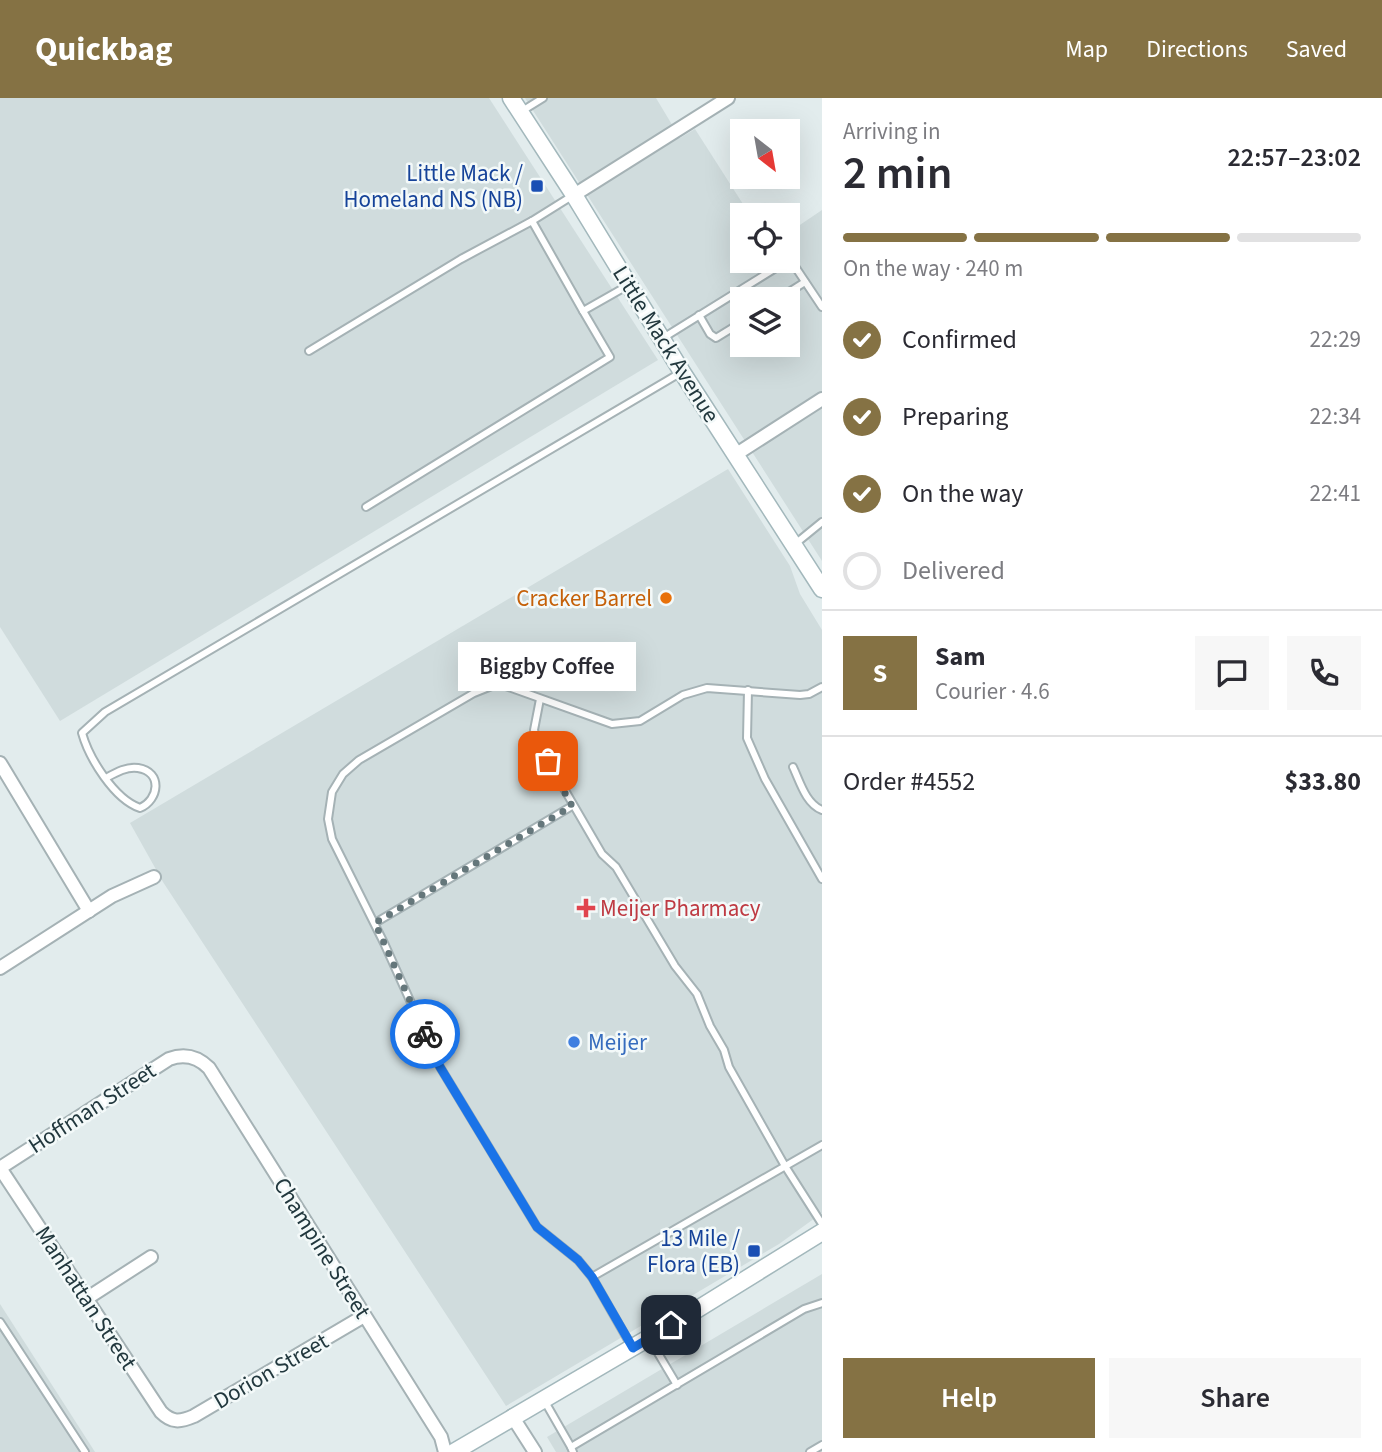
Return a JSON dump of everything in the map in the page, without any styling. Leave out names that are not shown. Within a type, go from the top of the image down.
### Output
[{"type":"main road","name":"Little Mack Avenue","points":[[516,105],[682,372],[822,589]]},
{"type":"main road","points":[[454,1452],[633,1348],[822,1233]]},
{"type":"street","points":[[574,195],[728,98]]},
{"type":"street","points":[[735,455],[822,399]]},
{"type":"street","points":[[0,763],[89,911]]},
{"type":"street","points":[[0,968],[112,896],[154,877]]},
{"type":"street","name":"Hoffman Street","points":[[0,1168],[169,1059],[187,1056]]},
{"type":"street","name":"Champine Street","points":[[187,1056],[196,1058],[209,1068],[441,1437],[445,1452]]},
{"type":"street","name":"Manhattan Street","points":[[0,1168],[161,1412],[176,1422]]},
{"type":"street","points":[[86,1299],[151,1256]]},
{"type":"street","name":"Dorion Street","points":[[176,1422],[194,1416],[364,1317]]},
{"type":"street","points":[[512,1416],[535,1452]]},
{"type":"lane","points":[[516,105],[543,98]]},
{"type":"lane","points":[[309,351],[461,259],[574,195]]},
{"type":"lane","points":[[366,506],[610,357],[532,221]]},
{"type":"lane","points":[[662,339],[768,273]]},
{"type":"lane","points":[[799,273],[822,307]]},
{"type":"lane","points":[[797,287],[805,282]]},
{"type":"lane","points":[[583,311],[629,285]]},
{"type":"lane","points":[[699,316],[710,334],[716,338],[730,329]]},
{"type":"lane","points":[[106,778],[122,769],[138,768],[150,774],[156,785],[155,796],[147,805],[139,808],[128,803],[106,778],[85,746],[82,733],[105,712],[682,372]]},
{"type":"lane","points":[[794,546],[822,522]]},
{"type":"lane","points":[[633,1348],[592,1277],[578,1260],[537,1227],[440,1067],[375,923],[332,839],[328,819],[332,792],[343,774],[359,760],[474,693],[494,685],[506,686],[612,724],[640,721],[683,695],[707,688],[800,695],[809,694],[822,687]]},
{"type":"lane","points":[[748,690],[747,738],[765,779],[822,879]]},
{"type":"lane","points":[[540,699],[534,730],[538,744],[602,854],[624,879],[675,966],[697,994],[710,1027],[724,1050],[729,1067],[785,1166],[822,1224]]},
{"type":"lane","points":[[793,767],[807,798],[822,810]]},
{"type":"lane","points":[[375,923],[572,806]]},
{"type":"lane","points":[[592,1277],[822,1145]]},
{"type":"lane","points":[[543,1399],[572,1450],[804,1309],[822,1303]]},
{"type":"lane","points":[[0,1322],[85,1452]]},
{"type":"lane","points":[[649,1338],[677,1385]]},
{"type":"lane","points":[[810,1452],[822,1445]]},
{"type":"shaded area","points":[[0,98],[489,98],[658,360],[60,721],[0,627]]},
{"type":"shaded area","points":[[525,98],[656,98],[680,138],[695,129],[730,184],[730,189],[733,189],[742,203],[730,203],[730,273],[800,273],[800,225],[822,210],[822,561]]},
{"type":"shaded area","points":[[728,469],[790,566],[800,594],[822,630],[822,1213],[779,1244],[506,1406],[163,882],[130,823]]},
{"type":"shaded area","points":[[822,1274],[822,1452],[556,1452],[547,1437]]},
{"type":"shaded area","points":[[0,1304],[95,1452],[0,1452]]},
{"type":"way so far","points":[[425,1034],[375,923],[572,806],[548,761]]},
{"type":"place","name":"Little Mack / Homeland NS (NB)","points":[[537,186]]},
{"type":"place","name":"Cracker Barrel","points":[[666,598]]},
{"type":"place","name":"Biggby Coffee","points":[[548,761]]},
{"type":"place","name":"Meijer Pharmacy","points":[[586,908]]},
{"type":"place","name":"Meijer","points":[[574,1042]]},
{"type":"place","name":"13 Mile / Flora (EB)","points":[[754,1251]]},
{"type":"route","points":[[425,1034],[440,1067],[537,1227],[578,1260],[592,1277],[633,1348],[671,1325]]}]
